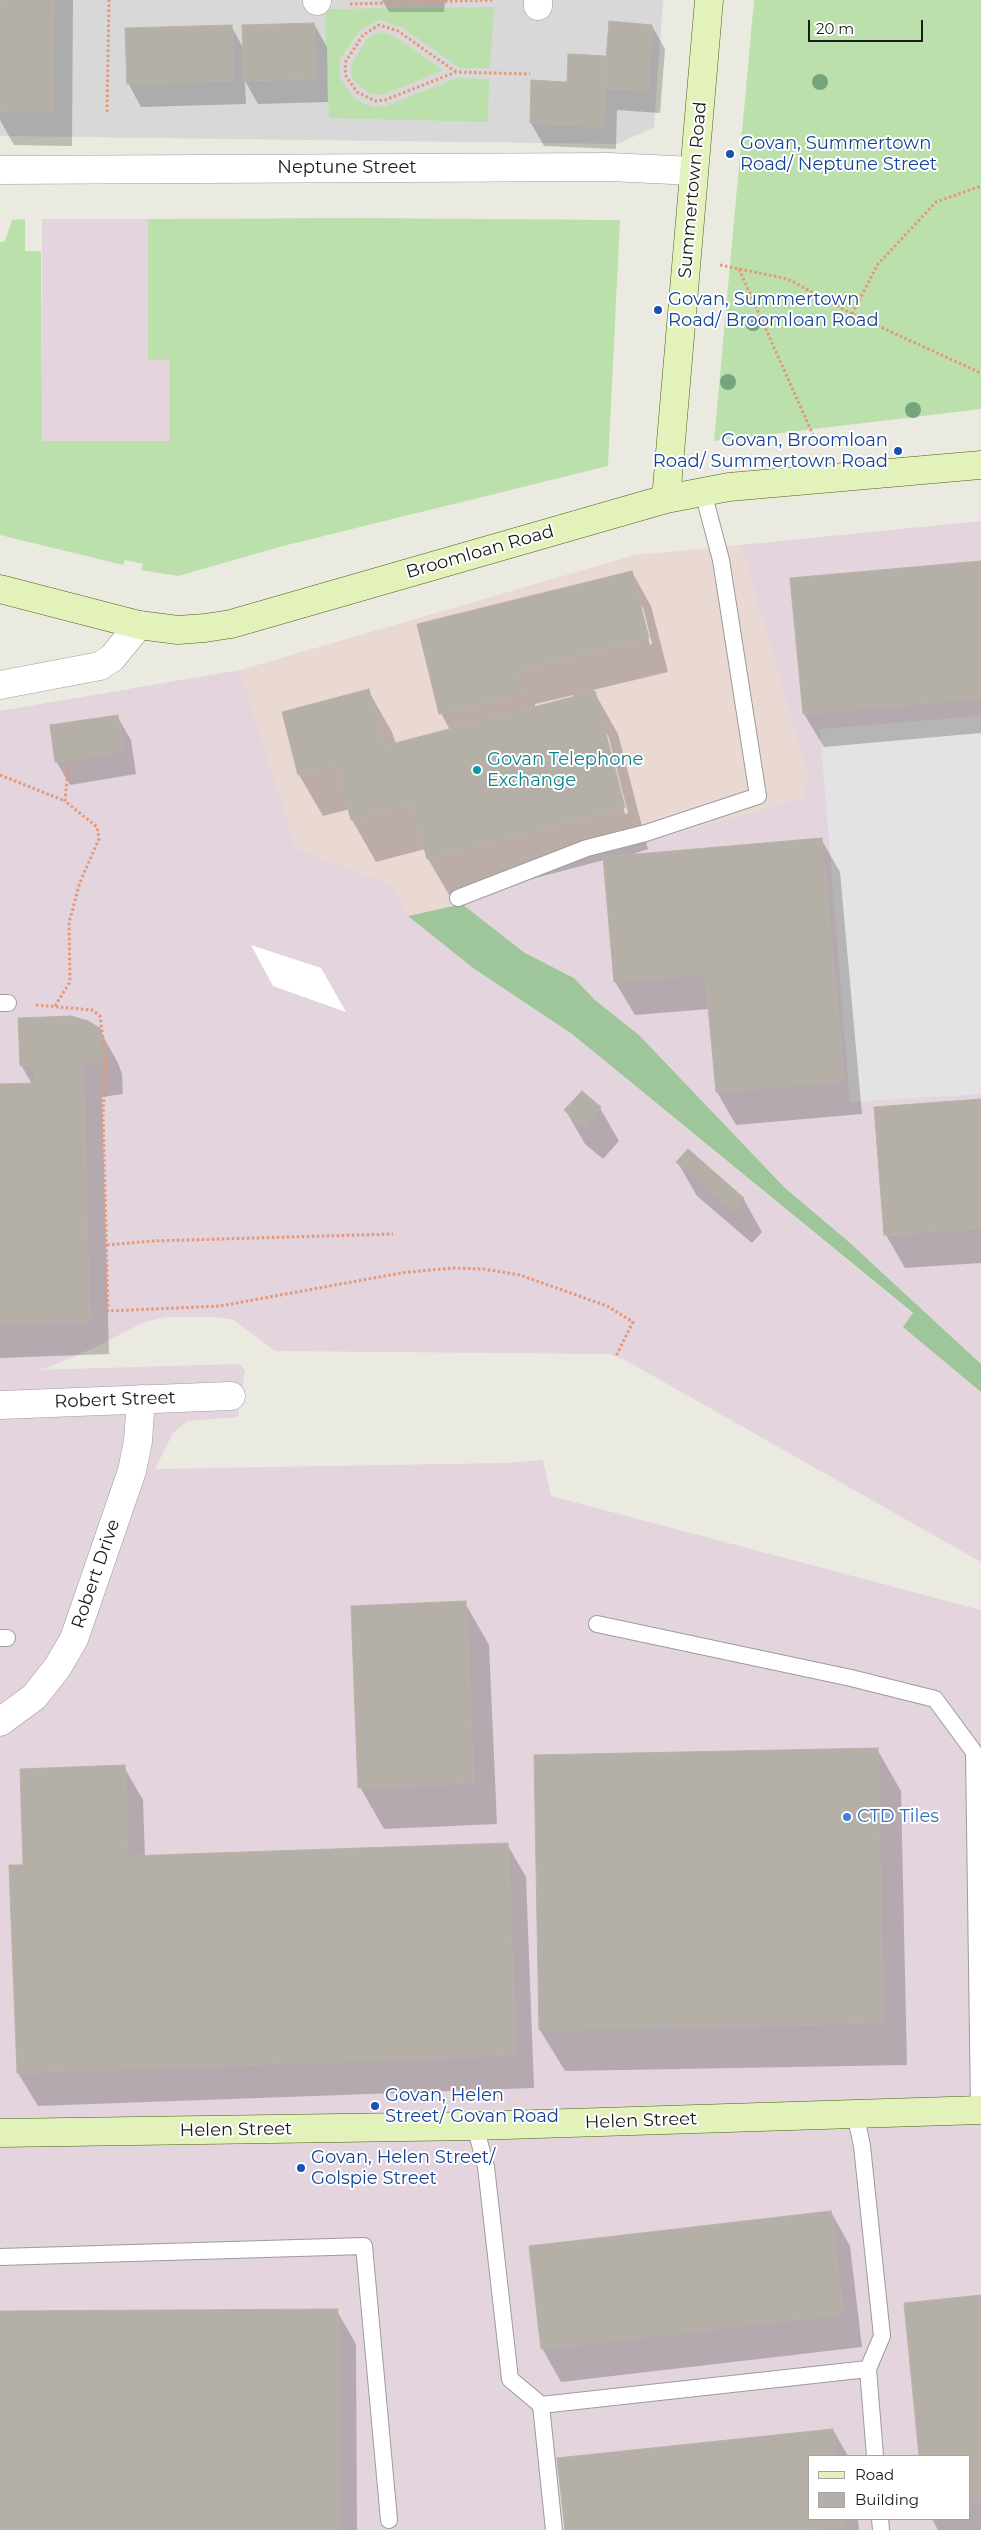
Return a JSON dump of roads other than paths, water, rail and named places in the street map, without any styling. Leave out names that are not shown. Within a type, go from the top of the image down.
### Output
[{"type":"street","name":"Summertown Road","points":[[666,499],[709,0]]},
{"type":"street","name":"Neptune Street","points":[[0,170],[609,166],[694,171]]},
{"type":"street","name":"Broomloan Road","points":[[0,590],[139,626],[178,630],[231,624],[666,499],[729,487],[981,465]]},
{"type":"street","points":[[0,685],[100,666],[112,658],[139,626]]},
{"type":"street","name":"Robert Street","points":[[0,1405],[230,1396]]},
{"type":"street","name":"Robert Drive","points":[[0,1722],[34,1697],[58,1668],[74,1639],[132,1471],[138,1441],[141,1399]]},
{"type":"street","name":"Helen Street","points":[[0,2134],[475,2126],[980,2110]]},
{"type":"lane","points":[[458,898],[586,848],[646,833],[758,796],[721,560],[703,492]]},
{"type":"lane","points":[[598,1624],[851,1678],[935,1699],[974,1752],[980,2110]]},
{"type":"lane","points":[[855,2114],[862,2146],[882,2336],[868,2370],[875,2455]]},
{"type":"lane","points":[[475,2126],[486,2167],[510,2379],[541,2405],[554,2530]]},
{"type":"lane","points":[[0,2257],[364,2246],[388,2520]]},
{"type":"lane","points":[[541,2405],[868,2370]]},
{"type":"place","name":"Govan, Summertown Road/ Neptune Street","points":[[730,154]]},
{"type":"place","name":"Govan, Summertown Road/ Broomloan Road","points":[[658,310]]},
{"type":"place","name":"Govan, Broomloan Road/ Summertown Road","points":[[898,451]]},
{"type":"place","name":"Govan Telephone Exchange","points":[[477,770]]},
{"type":"place","name":"CTD Tiles","points":[[847,1817]]},
{"type":"place","name":"Govan, Helen Street/ Govan Road","points":[[375,2106]]},
{"type":"place","name":"Govan, Helen Street/ Golspie Street","points":[[301,2168]]}]
